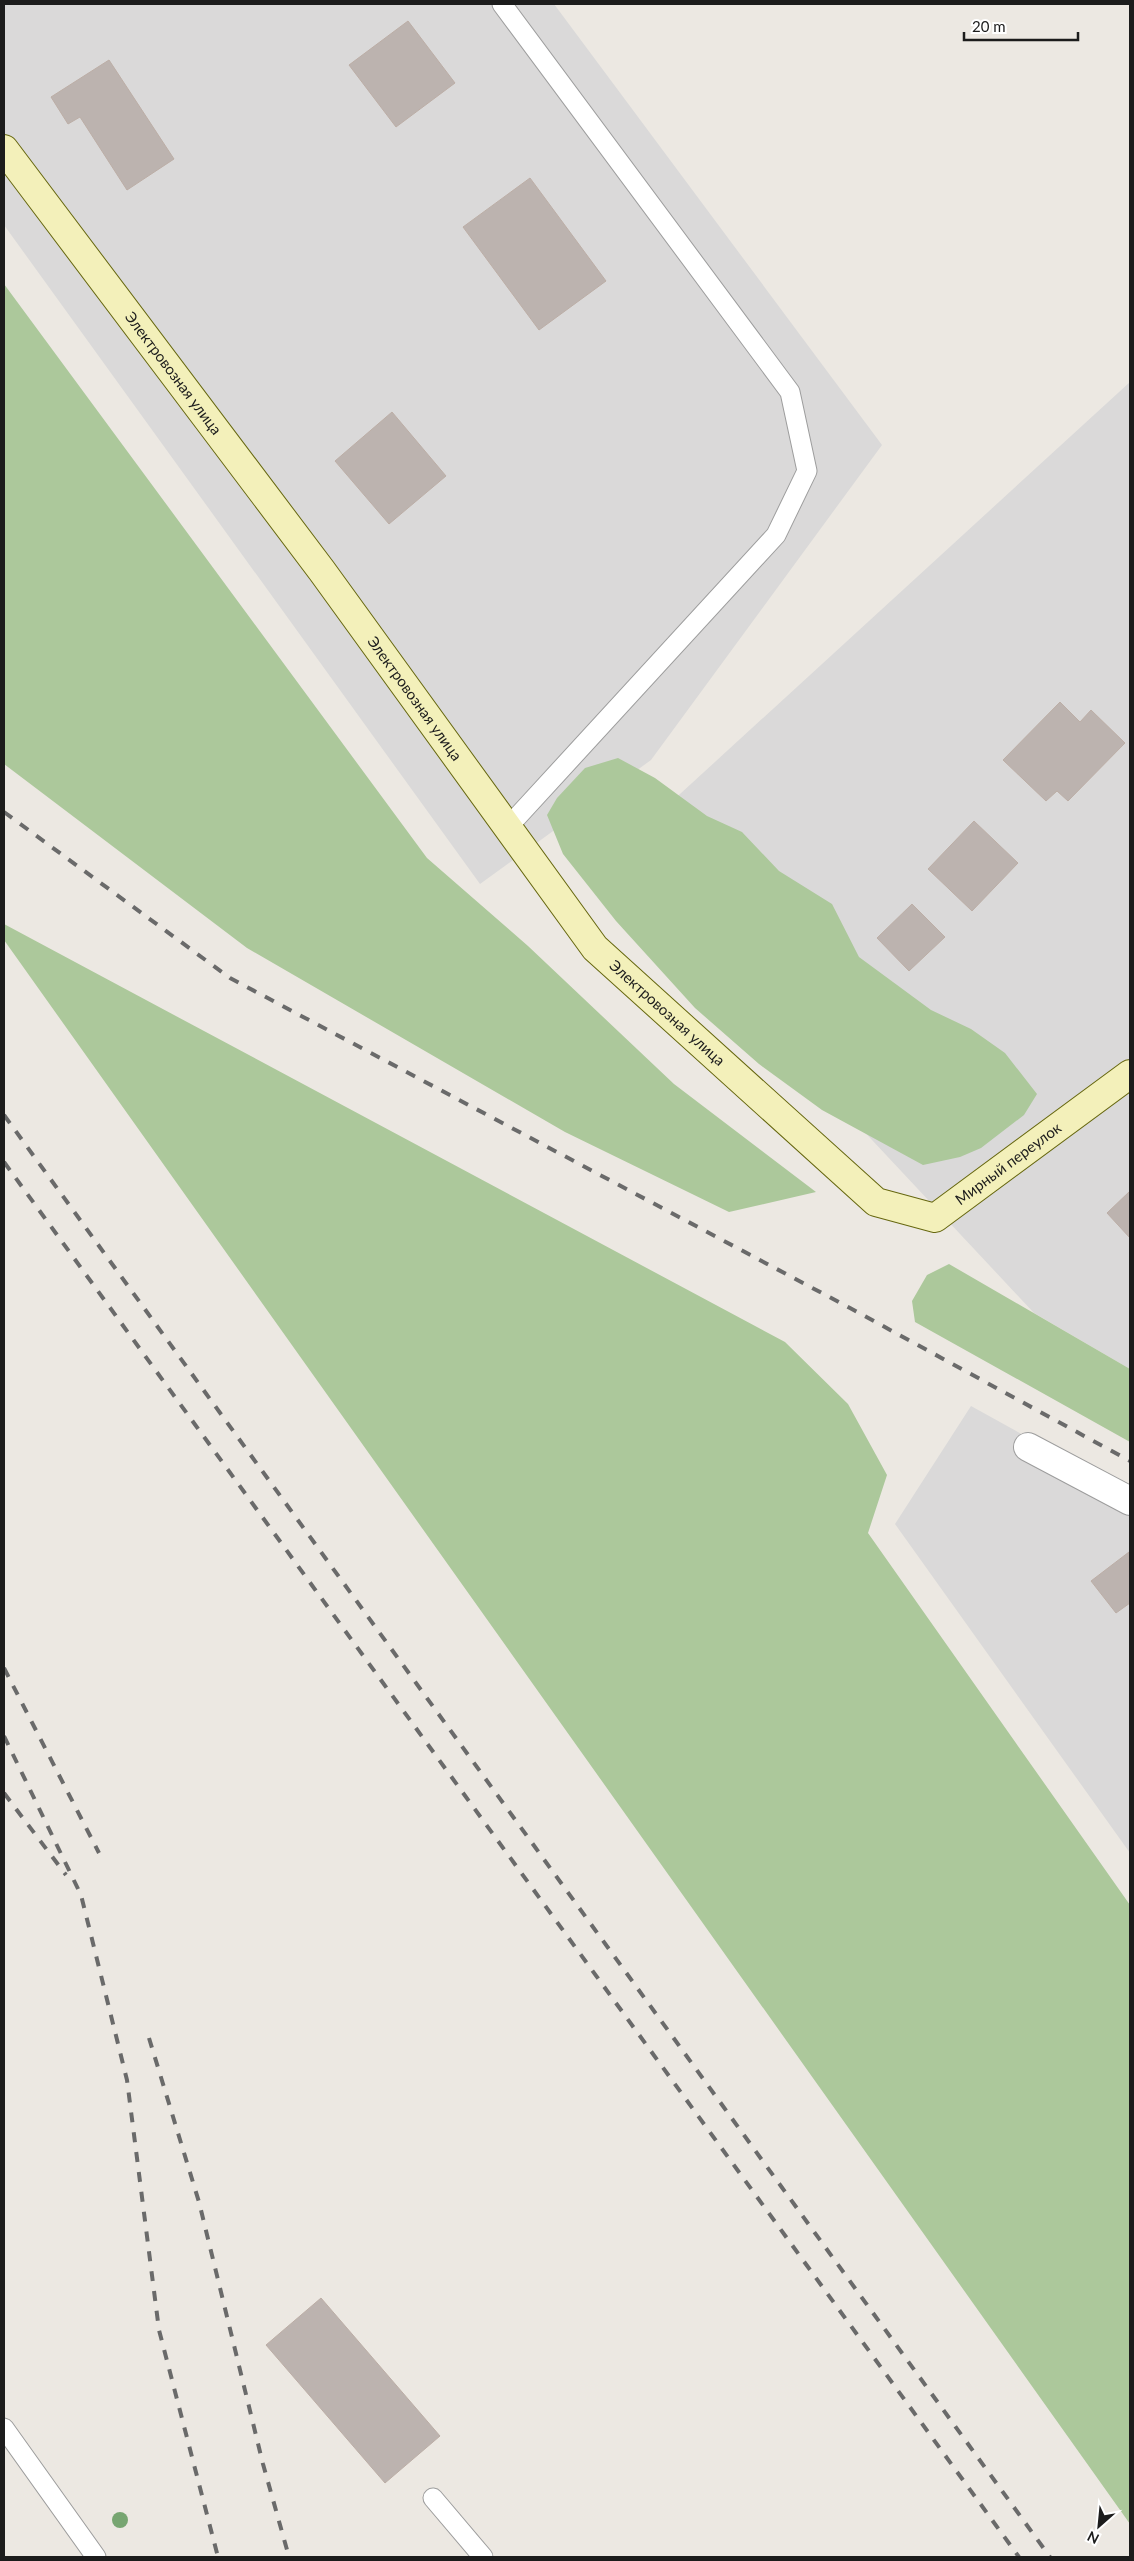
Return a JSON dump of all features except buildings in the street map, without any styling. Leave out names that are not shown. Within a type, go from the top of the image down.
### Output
[{"type":"street","name":"Электровозная улица","points":[[4,149],[322,571],[595,948],[876,1202]]},
{"type":"street","name":"Мирный переулок","points":[[876,1202],[935,1218],[1130,1074]]},
{"type":"street","points":[[1028,1447],[1130,1501]]},
{"type":"lane","points":[[502,4],[790,392],[806,471],[776,535],[508,828]]},
{"type":"lane","points":[[4,2428],[96,2557]]},
{"type":"lane","points":[[433,2498],[483,2557]]},
{"type":"shaded area","points":[[4,4],[554,4],[882,445],[651,760],[480,884],[4,225]]},
{"type":"shaded area","points":[[1130,382],[1130,1369],[1034,1313],[609,859]]},
{"type":"shaded area","points":[[971,1406],[1130,1494],[1130,1853],[895,1524]]},
{"type":"green space","points":[[4,284],[427,858],[528,946],[674,1084],[816,1192],[729,1212],[565,1132],[247,948],[4,764]]},
{"type":"green space","points":[[618,758],[655,778],[707,816],[742,832],[779,871],[832,904],[859,957],[931,1010],[971,1029],[1005,1053],[1037,1094],[1024,1115],[981,1148],[960,1157],[923,1165],[822,1110],[759,1064],[695,1008],[616,921],[563,854],[547,815],[557,798],[585,768]]},
{"type":"green space","points":[[4,924],[785,1342],[848,1404],[887,1475],[868,1533],[1130,1905],[1130,2524],[4,940]]},
{"type":"green space","points":[[949,1264],[1130,1369],[1130,1442],[915,1322],[912,1301],[927,1275]]},
{"type":"railway","points":[[4,812],[230,978],[850,1308],[1130,1461]]},
{"type":"railway","points":[[4,1115],[1050,2557]]},
{"type":"railway","points":[[4,1162],[1019,2557]]},
{"type":"railway","points":[[4,1668],[99,1853]]},
{"type":"railway","points":[[4,1736],[81,1895],[127,2080],[159,2330],[218,2557]]},
{"type":"railway","points":[[4,1793],[66,1875]]},
{"type":"railway","points":[[149,2038],[199,2202],[263,2464],[289,2557]]}]
